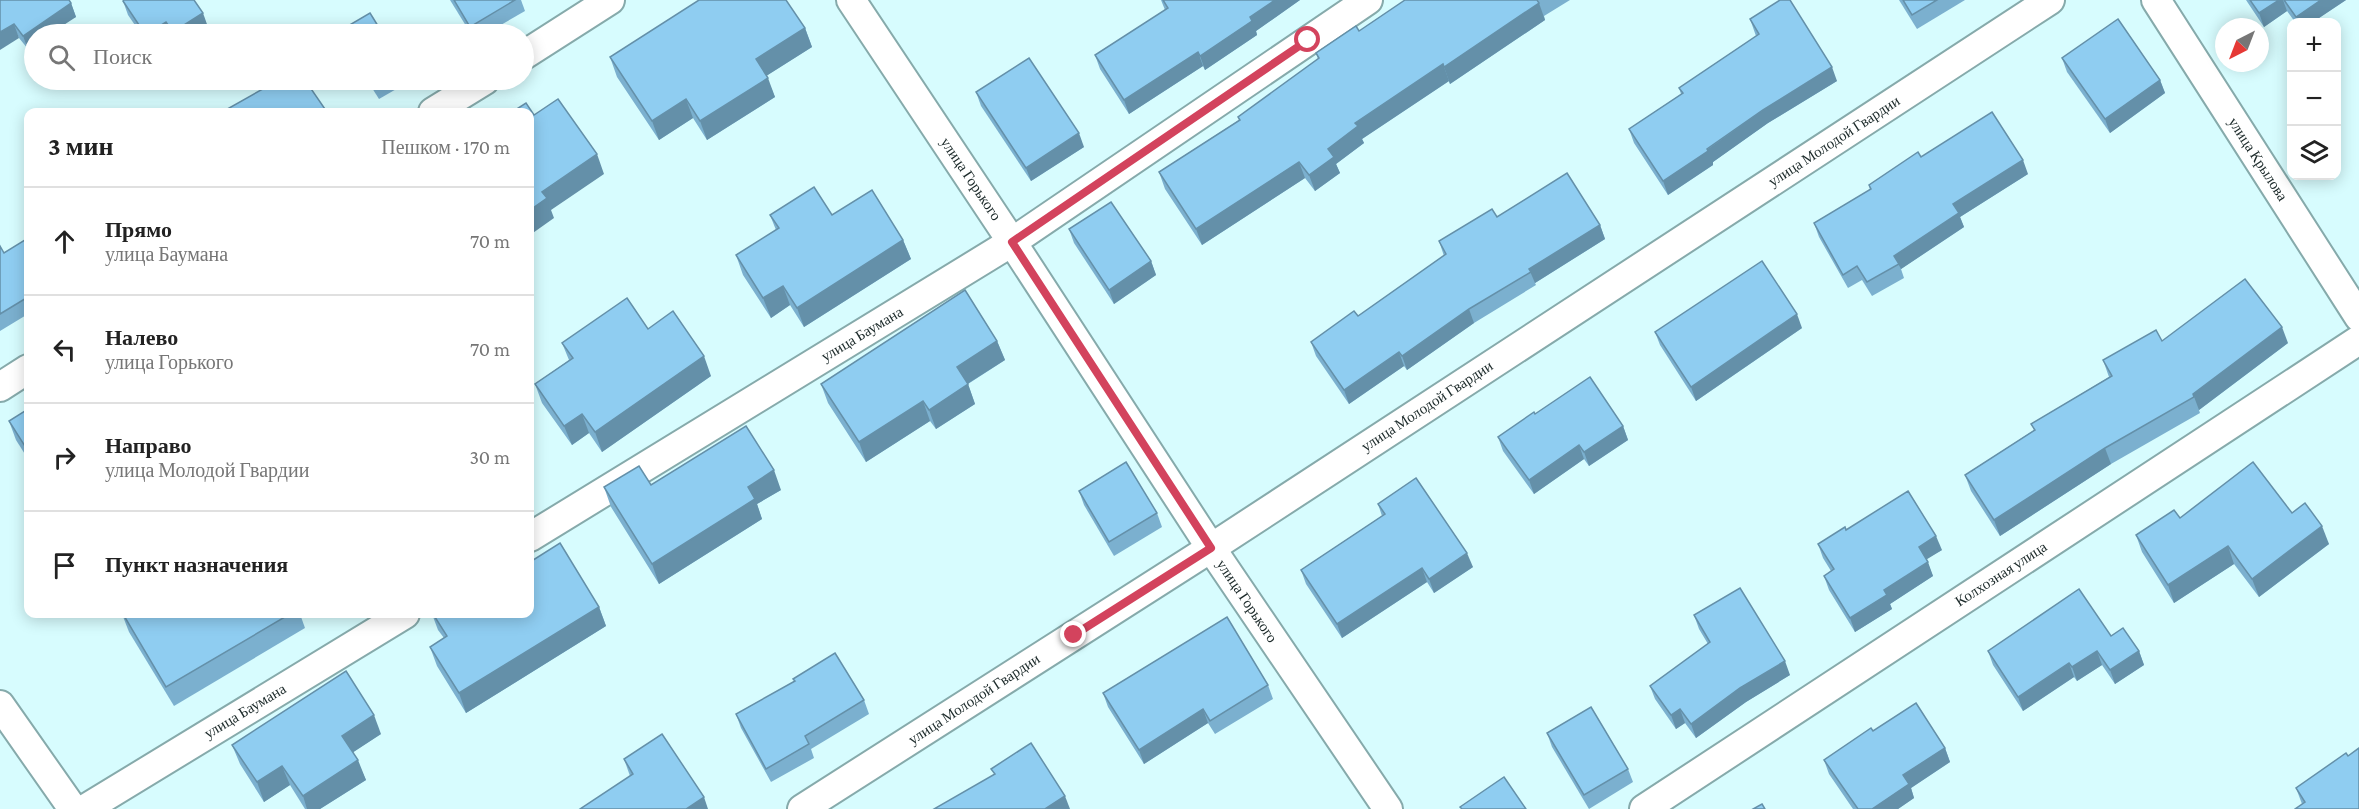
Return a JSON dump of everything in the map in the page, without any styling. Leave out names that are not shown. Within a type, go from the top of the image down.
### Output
[{"type":"street","points":[[534,49],[610,0]]},
{"type":"street","name":"улица Горького","points":[[851,0],[1211,548],[1388,809]]},
{"type":"street","name":"улица Баумана","points":[[534,535],[1012,242],[1368,0]]},
{"type":"street","name":"улица Молодой Гвардии","points":[[802,809],[1211,548],[2050,0]]},
{"type":"street","name":"улица Крылова","points":[[2156,0],[2359,317]]},
{"type":"street","points":[[440,108],[469,90]]},
{"type":"street","name":"Колхозная улица","points":[[1644,809],[2359,340]]},
{"type":"street","points":[[0,387],[24,372]]},
{"type":"street","name":"улица Баумана","points":[[85,809],[398,618]]},
{"type":"street","points":[[0,705],[73,809]]},
{"type":"building","points":[[0,0],[69,0],[71,3],[40,24],[24,24],[23,36],[14,24],[0,32]]},
{"type":"building","points":[[194,0],[203,13],[186,24],[167,24],[166,22],[138,24],[123,1]]},
{"type":"building","points":[[454,0],[515,0],[475,24],[468,24]]},
{"type":"building","points":[[699,0],[786,0],[805,28],[756,59],[768,78],[700,121],[686,99],[652,121],[610,57]]},
{"type":"building","points":[[1163,0],[1275,0],[1250,17],[1252,21],[1200,56],[1198,52],[1124,100],[1095,55],[1168,8]]},
{"type":"building","points":[[1405,0],[1537,0],[1539,3],[1355,123],[1358,126],[1328,149],[1334,157],[1309,175],[1299,162],[1196,229],[1159,172],[1240,120],[1238,117],[1319,58],[1316,53],[1356,26],[1359,31]]},
{"type":"building","points":[[1780,0],[1790,0],[1832,67],[1763,110],[1663,181],[1629,129],[1683,93],[1679,88],[1759,34],[1750,19]]},
{"type":"building","points":[[1903,0],[1937,0],[1912,15]]},
{"type":"building","points":[[2250,0],[2279,0],[2259,13]]},
{"type":"building","points":[[2284,0],[2321,0],[2296,17]]},
{"type":"building","points":[[370,13],[377,24],[351,24]]},
{"type":"building","points":[[2118,19],[2160,80],[2105,119],[2062,58]]},
{"type":"building","points":[[1029,58],[1079,133],[1026,168],[976,92]]},
{"type":"building","points":[[261,90],[312,90],[324,108],[229,108]]},
{"type":"building","points":[[558,99],[597,154],[542,192],[547,198],[534,207],[534,115]]},
{"type":"building","points":[[526,103],[529,108],[518,108]]},
{"type":"building","points":[[1992,112],[2023,160],[1953,204],[1959,213],[1894,256],[1899,264],[1867,282],[1857,266],[1843,275],[1814,223],[1871,189],[1869,185],[1918,152],[1921,157]]},
{"type":"building","points":[[1567,173],[1600,225],[1529,269],[1531,272],[1469,309],[1402,356],[1399,352],[1344,390],[1311,342],[1354,311],[1358,316],[1446,254],[1439,241],[1492,209],[1497,217]]},
{"type":"building","points":[[814,187],[832,215],[872,190],[903,240],[797,308],[783,286],[763,298],[736,255],[779,228],[770,215]]},
{"type":"building","points":[[1111,202],[1151,261],[1109,290],[1069,229]]},
{"type":"building","points":[[24,240],[24,299],[0,314],[0,246],[4,253]]},
{"type":"building","points":[[1762,261],[1797,314],[1691,387],[1655,332]]},
{"type":"building","points":[[2245,279],[2282,327],[2193,394],[2194,397],[2105,448],[1994,520],[1965,475],[2035,430],[2031,424],[2112,376],[2103,360],[2156,330],[2162,341]]},
{"type":"building","points":[[965,290],[997,341],[957,367],[968,384],[929,410],[923,401],[859,442],[821,384]]},
{"type":"building","points":[[627,298],[648,329],[673,311],[704,356],[595,432],[582,414],[564,426],[535,384],[573,358],[562,343]]},
{"type":"building","points":[[1590,377],[1623,426],[1584,452],[1579,445],[1529,480],[1498,437]]},
{"type":"building","points":[[24,412],[24,445],[9,421]]},
{"type":"building","points":[[746,426],[774,470],[748,487],[755,499],[652,564],[604,487],[639,466],[651,485]]},
{"type":"building","points":[[1126,462],[1157,513],[1109,542],[1079,491]]},
{"type":"building","points":[[2253,462],[2292,513],[2305,503],[2322,526],[2252,579],[2228,546],[2168,585],[2136,535],[2174,510],[2180,518]]},
{"type":"building","points":[[1416,478],[1467,553],[1429,579],[1422,568],[1337,624],[1301,570],[1385,514],[1378,504]]},
{"type":"building","points":[[1908,491],[1936,536],[1919,547],[1928,562],[1884,590],[1887,595],[1850,618],[1824,576],[1834,569],[1818,544],[1845,527],[1846,530]]},
{"type":"building","points":[[560,543],[599,607],[459,693],[430,647],[447,636],[436,618],[534,618],[534,559]]},
{"type":"building","points":[[1740,588],[1785,661],[1740,688],[1691,724],[1680,709],[1671,715],[1650,686],[1710,642],[1694,615]]},
{"type":"building","points":[[2079,589],[2111,636],[2123,628],[2139,651],[2110,670],[2097,651],[2072,667],[2069,663],[2018,697],[1988,651]]},
{"type":"building","points":[[1227,617],[1268,685],[1210,721],[1203,709],[1139,750],[1103,693]]},
{"type":"building","points":[[125,618],[283,618],[166,687]]},
{"type":"building","points":[[835,653],[864,700],[805,736],[809,744],[766,769],[736,714],[795,681],[793,679]]},
{"type":"building","points":[[346,671],[374,715],[342,736],[358,760],[303,796],[282,766],[257,782],[232,745]]},
{"type":"building","points":[[1916,703],[1945,748],[1903,775],[1909,784],[1872,809],[1858,809],[1824,760],[1871,728],[1873,731]]},
{"type":"building","points":[[1591,707],[1628,769],[1584,795],[1547,733]]},
{"type":"building","points":[[662,734],[704,797],[686,809],[580,809],[633,774],[624,759]]},
{"type":"building","points":[[1031,743],[1065,796],[1045,809],[934,809],[995,774],[991,769]]},
{"type":"building","points":[[2359,748],[2359,809],[2295,809],[2305,802],[2296,788],[2346,753],[2348,756]]},
{"type":"building","points":[[1504,777],[1526,809],[1462,809],[1460,807]]},
{"type":"building","points":[[1762,804],[1765,809],[1753,809]]},
{"type":"route","points":[[1074,635],[1211,548],[1012,242],[1308,40]]}]
